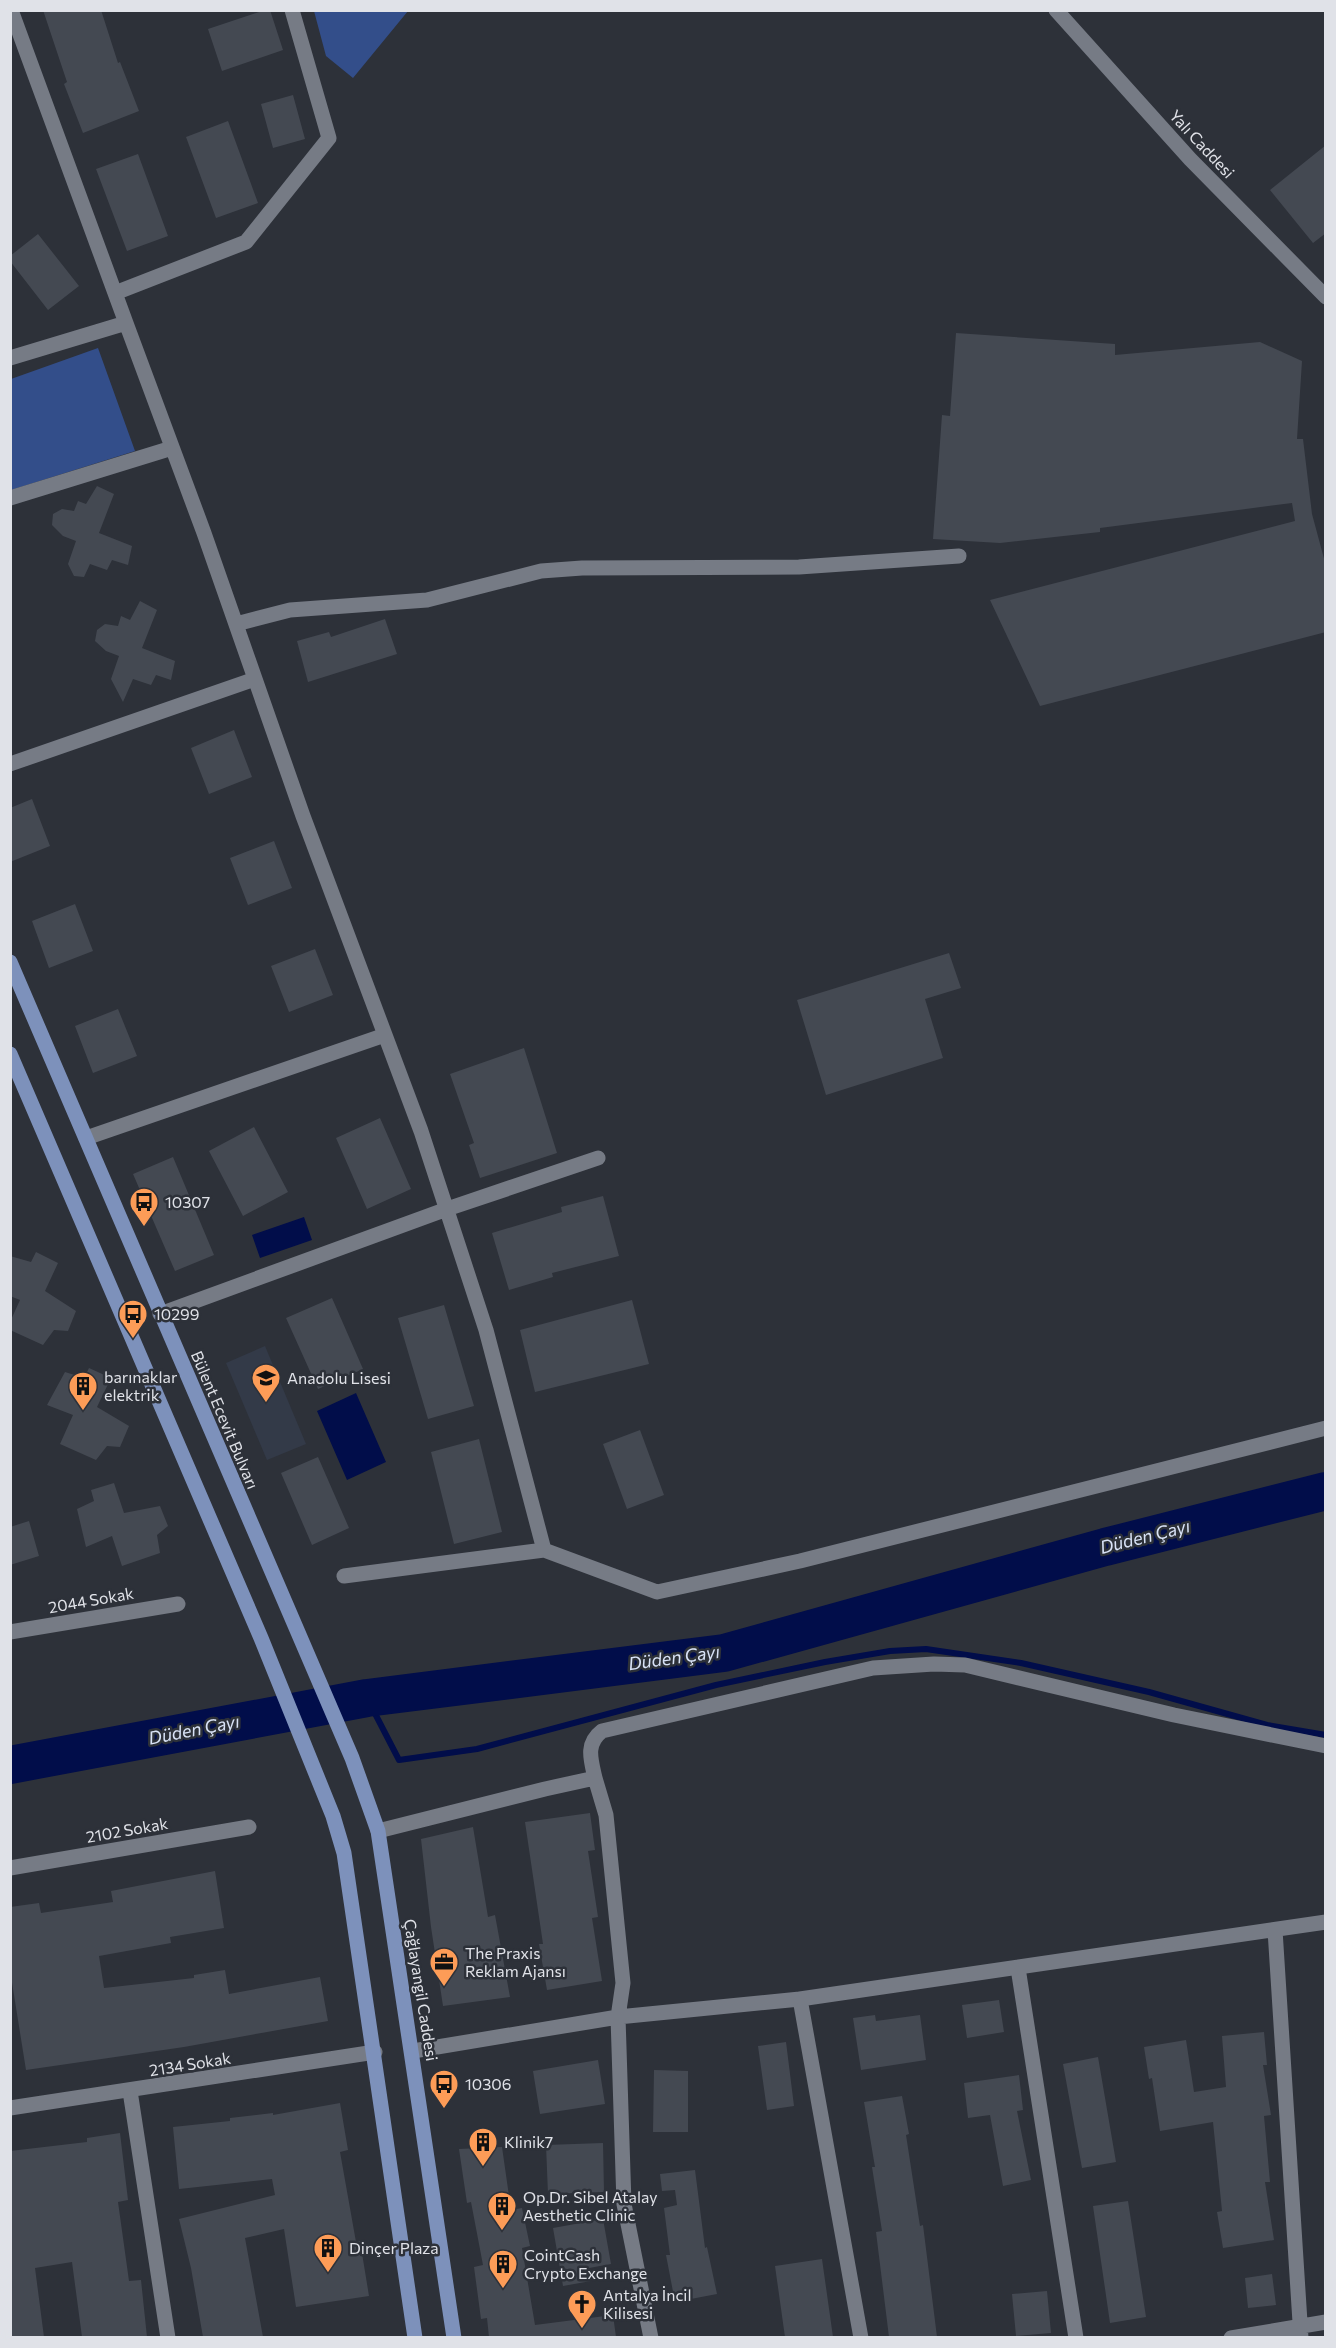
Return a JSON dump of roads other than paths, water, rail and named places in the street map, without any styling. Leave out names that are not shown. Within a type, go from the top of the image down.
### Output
[{"type":"main road","name":"Bülent Ecevit Bulvarı","points":[[10,962],[352,1758]]},
{"type":"main road","points":[[10,1054],[261,1638],[333,1816],[344,1853],[415,2337]]},
{"type":"main road","name":"Çağlayangil Caddesi","points":[[352,1758],[378,1831],[454,2337]]},
{"type":"street","points":[[11,10],[421,1131],[486,1330],[544,1550]]},
{"type":"street","points":[[115,293],[246,242],[328,138],[292,10]]},
{"type":"street","name":"Yalı Caddesi","points":[[1056,10],[1190,159],[1326,297]]},
{"type":"street","points":[[10,358],[126,323]]},
{"type":"street","points":[[10,498],[172,448]]},
{"type":"street","points":[[236,624],[290,610],[428,600],[541,571],[582,568],[799,567],[959,556]]},
{"type":"street","points":[[10,764],[255,679]]},
{"type":"street","points":[[86,1138],[384,1035]]},
{"type":"street","points":[[160,1314],[447,1209],[598,1158]]},
{"type":"street","points":[[344,1576],[544,1550],[657,1592],[800,1561],[1326,1428]]},
{"type":"street","name":"2044 Sokak","points":[[10,1632],[178,1604]]},
{"type":"street","points":[[651,2337],[624,2204],[618,2017],[623,1983],[606,1815],[590,1751],[594,1737],[602,1731],[873,1668],[903,1665],[965,1665],[1174,1715],[1326,1746]]},
{"type":"street","points":[[378,1831],[595,1778]]},
{"type":"street","name":"2102 Sokak","points":[[10,1868],[249,1827]]},
{"type":"street","points":[[412,2051],[618,2017],[801,1999],[1326,1922]]},
{"type":"street","points":[[1275,1930],[1301,2332]]},
{"type":"street","points":[[1018,1968],[1076,2337]]},
{"type":"street","points":[[801,1999],[861,2337]]},
{"type":"street","name":"2134 Sokak","points":[[10,2108],[375,2052]]},
{"type":"street","points":[[130,2091],[168,2337]]},
{"type":"street","points":[[1232,2337],[1301,2332],[1326,2322]]},
{"type":"waterway","name":"Düden Çayı","points":[[10,1765],[367,1698],[724,1653],[1105,1547],[1326,1491]]},
{"type":"waterway","points":[[367,1698],[399,1760],[477,1749],[716,1685],[825,1662],[890,1651],[926,1649],[1021,1663],[1149,1692],[1267,1725],[1326,1735]]},
{"type":"place","name":"10307","points":[[144,1228]]},
{"type":"place","name":"10299","points":[[133,1340]]},
{"type":"place","name":"Anadolu Lisesi","points":[[266,1404]]},
{"type":"place","name":"barınaklar elektrik","points":[[83,1412]]},
{"type":"place","name":"The Praxis Reklam Ajansı","points":[[444,1988]]},
{"type":"place","name":"10306","points":[[444,2110]]},
{"type":"place","name":"Klinik7","points":[[483,2168]]},
{"type":"place","name":"Op.Dr. Sibel Atalay Aesthetic Clinic","points":[[502,2232]]},
{"type":"place","name":"Dinçer Plaza","points":[[328,2274]]},
{"type":"place","name":"CointCash Crypto Exchange","points":[[503,2290]]},
{"type":"place","name":"Antalya İncil Kilisesi","points":[[582,2330]]}]
